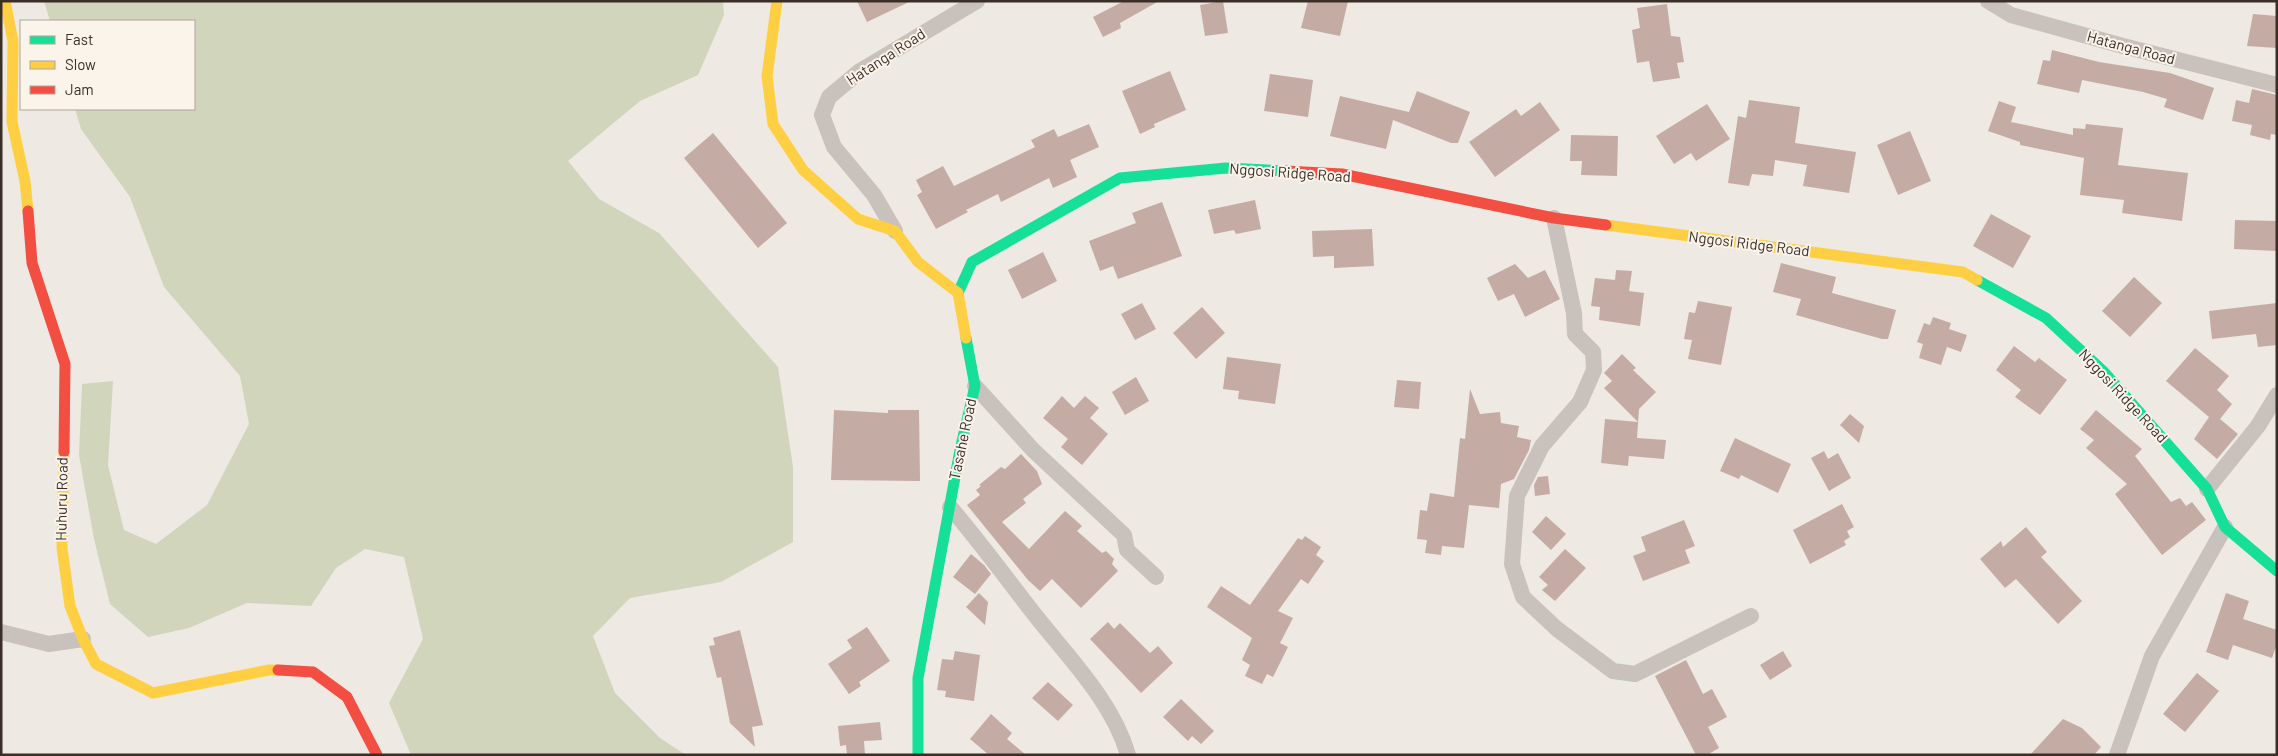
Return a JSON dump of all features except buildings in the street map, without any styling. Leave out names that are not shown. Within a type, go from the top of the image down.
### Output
[{"type":"street","name":"Huhuru Road","points":[[5,1],[13,41],[12,122],[25,181],[32,263],[64,364],[62,548],[70,606],[82,639],[96,664],[124,680],[153,693],[269,670],[313,672],[347,697],[377,755]]},
{"type":"street","points":[[777,1],[767,76],[774,124],[802,170],[858,219],[895,230],[918,262],[958,293]]},
{"type":"street","name":"Hatanga Road","points":[[895,230],[874,195],[834,147],[822,115],[829,97],[860,71],[977,1]]},
{"type":"street","name":"Hatanga Road","points":[[1988,1],[2012,14],[2132,48],[2277,85]]},
{"type":"street","name":"Nggosi Ridge Road","points":[[958,293],[972,262],[1120,178],[1226,168],[1342,174],[1554,218],[1963,272],[2046,318],[2103,370],[2208,489],[2225,527]]},
{"type":"street","points":[[1554,218],[1574,313],[1575,334],[1593,352],[1594,370],[1580,402],[1542,446],[1517,496],[1512,564],[1523,597],[1558,629],[1613,671],[1635,674],[1751,616]]},
{"type":"street","name":"Tasahe Road","points":[[918,755],[918,678],[960,450],[975,386],[958,293]]},
{"type":"street","points":[[975,386],[1032,450],[1124,535],[1127,550],[1156,577]]},
{"type":"street","points":[[2208,489],[2258,426],[2277,395]]},
{"type":"street","points":[[950,507],[982,545],[1098,696],[1124,739],[1128,755]]},
{"type":"street","points":[[2116,755],[2152,656],[2225,527],[2277,570]]},
{"type":"street","points":[[1,632],[50,644],[82,639]]},
{"type":"green space","points":[[44,1],[723,1],[724,15],[698,75],[640,101],[568,161],[599,199],[659,233],[778,367],[793,467],[793,542],[721,582],[630,598],[593,636],[615,693],[660,738],[686,755],[411,755],[389,703],[423,639],[404,557],[365,549],[336,568],[311,606],[247,603],[189,628],[148,637],[110,604],[94,539],[79,455],[82,384],[113,381],[108,465],[124,530],[156,544],[207,505],[249,424],[240,376],[164,287],[130,197],[81,129],[75,110],[195,110],[195,20],[50,20]]},
{"type":"traffic: fast","points":[[958,293],[972,262],[1120,178],[1226,168],[1285,171]]},
{"type":"traffic: fast","points":[[1977,280],[2046,318],[2103,371],[2207,489],[2225,527],[2277,571]]},
{"type":"traffic: fast","points":[[918,755],[918,678],[960,450],[975,386],[966,338]]},
{"type":"traffic: slow","points":[[5,1],[13,41],[12,122],[25,181],[28,211]]},
{"type":"traffic: slow","points":[[777,1],[767,76],[773,124],[803,170],[858,219],[895,231],[918,262],[958,293],[966,338]]},
{"type":"traffic: slow","points":[[1606,225],[1963,272],[1977,280]]},
{"type":"traffic: slow","points":[[64,452],[62,548],[70,606],[83,639],[96,664],[153,693],[269,670],[278,670]]},
{"type":"traffic: jam","points":[[1285,171],[1342,174],[1554,218],[1606,225]]},
{"type":"traffic: jam","points":[[28,211],[32,263],[65,364],[64,452]]},
{"type":"traffic: jam","points":[[278,670],[313,672],[347,697],[377,755]]}]
